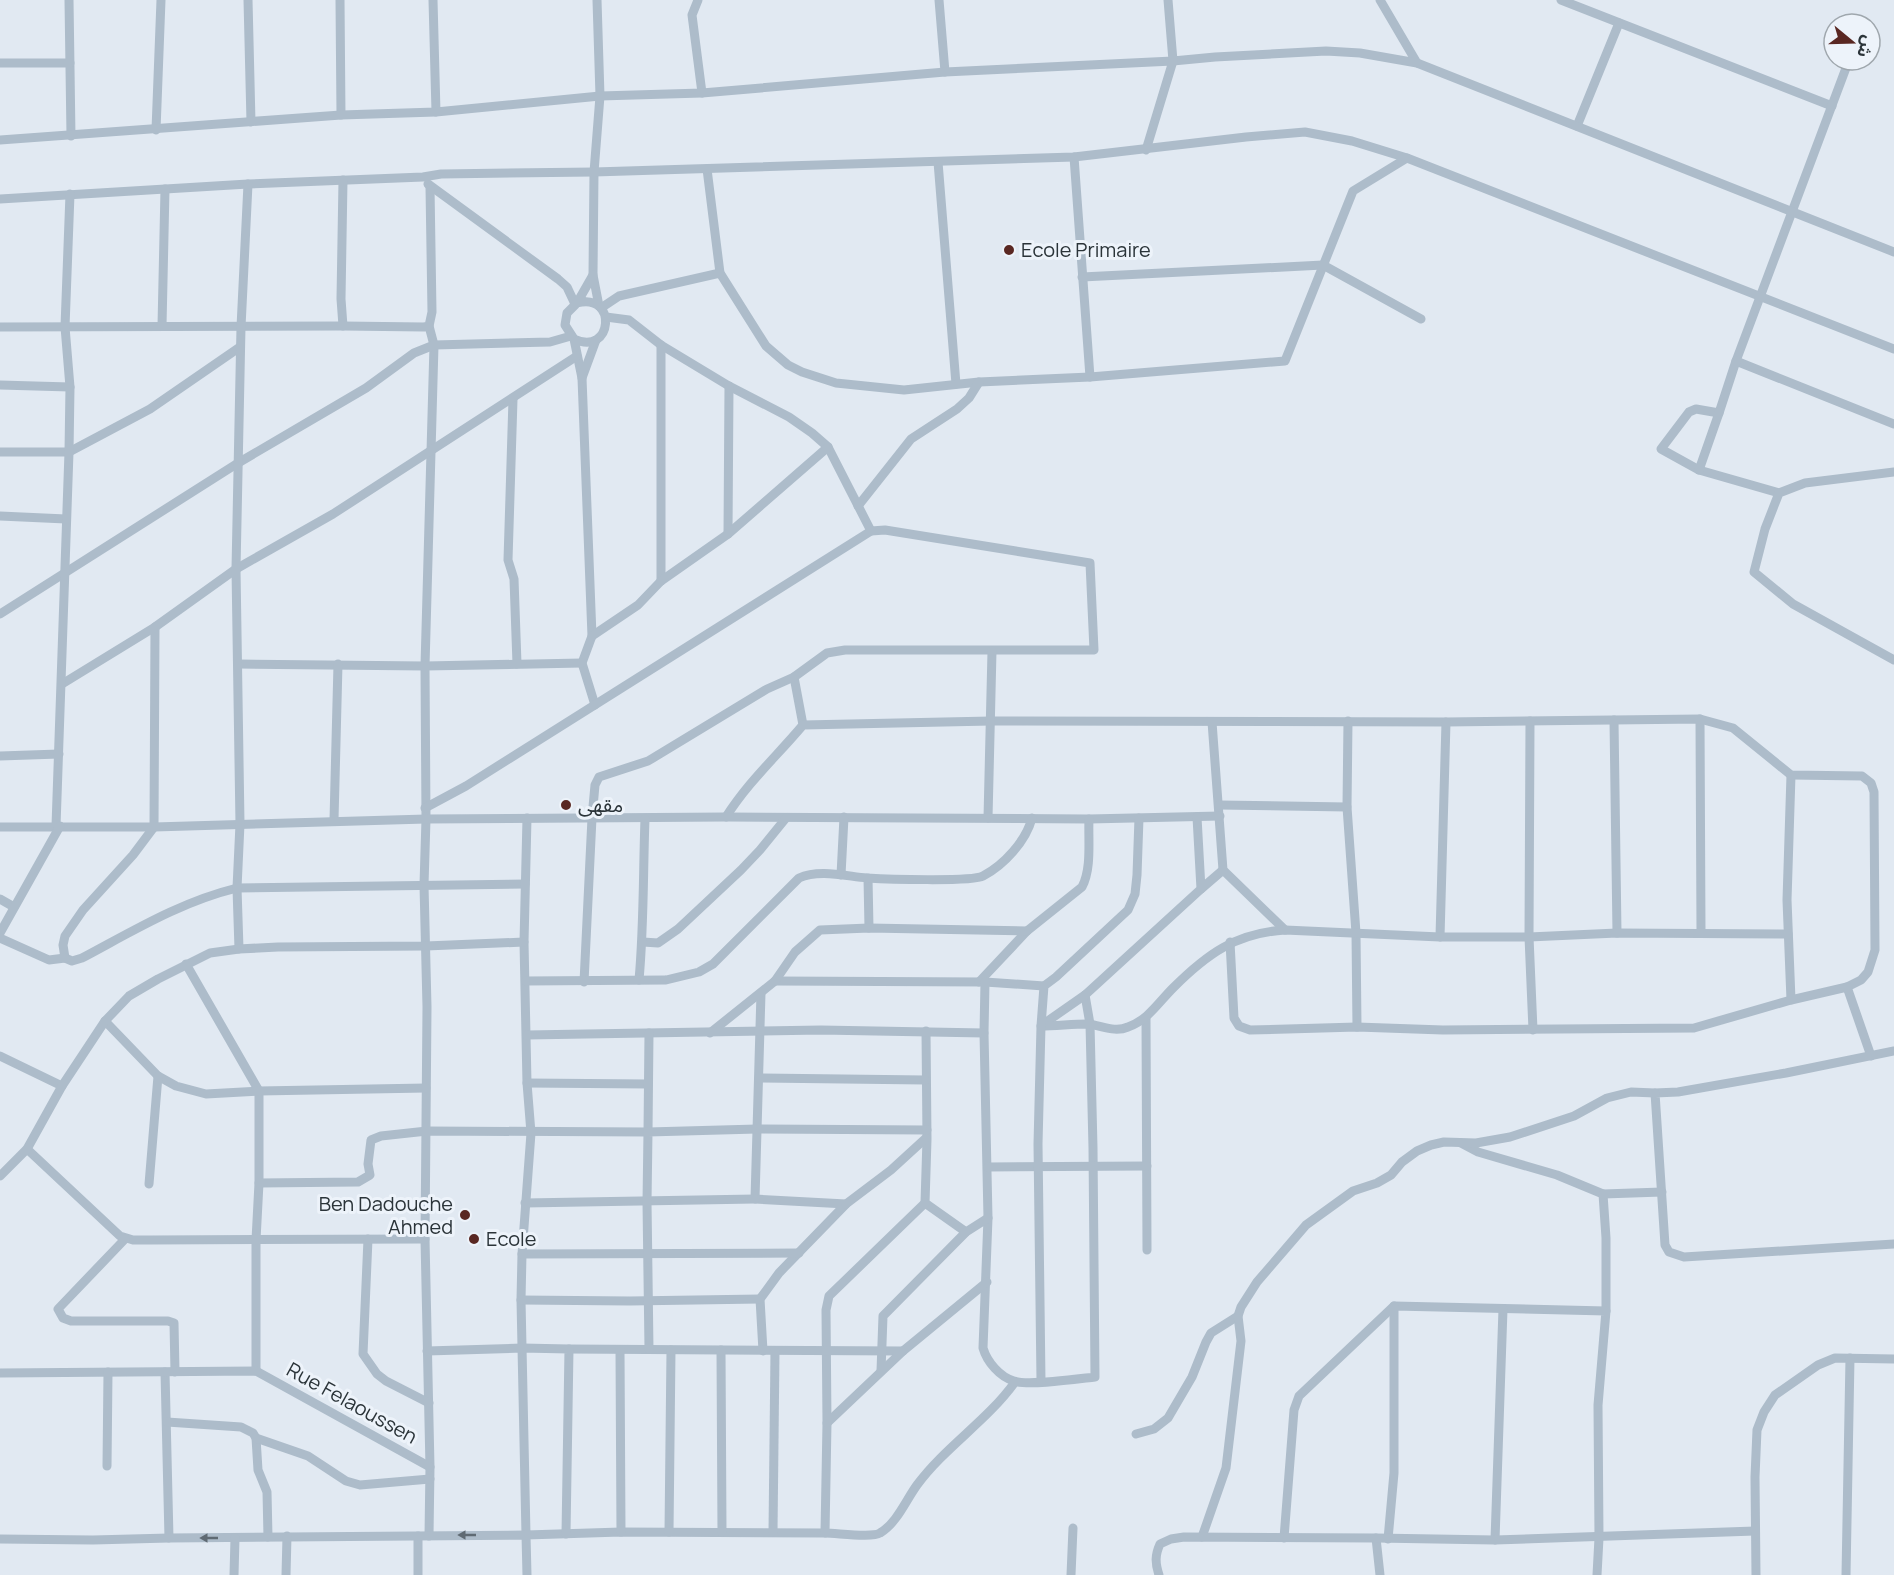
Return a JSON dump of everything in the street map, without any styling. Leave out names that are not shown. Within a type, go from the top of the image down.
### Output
[{"type":"street","points":[[69,0],[71,136]]},
{"type":"street","points":[[156,130],[161,0]]},
{"type":"street","points":[[248,0],[251,122]]},
{"type":"street","points":[[340,0],[341,115]]},
{"type":"street","points":[[433,0],[436,112]]},
{"type":"street","points":[[582,378],[596,340],[604,330],[602,310],[592,275],[594,172],[600,96],[597,0]]},
{"type":"street","points":[[698,0],[692,15],[702,93]]},
{"type":"street","points":[[939,0],[945,72]]},
{"type":"street","points":[[1146,150],[1173,61],[1168,0]]},
{"type":"street","points":[[1380,0],[1417,63]]},
{"type":"street","points":[[1561,0],[1832,106]]},
{"type":"street","points":[[1577,126],[1619,23]]},
{"type":"street","points":[[0,140],[341,115],[436,112],[600,96],[702,93],[945,72],[1326,51],[1360,53],[1417,63],[1894,252]]},
{"type":"street","points":[[0,63],[70,63]]},
{"type":"street","points":[[1699,470],[1759,295],[1845,72]]},
{"type":"street","points":[[0,199],[248,184],[423,177],[441,174],[707,169],[1074,157],[1305,132],[1352,141],[1407,158],[1894,349]]},
{"type":"street","points":[[1074,157],[1090,377]]},
{"type":"street","points":[[707,169],[720,273],[766,346],[788,365],[836,383],[904,390],[979,382],[1090,377],[1285,361],[1353,191],[1407,158]]},
{"type":"street","points":[[938,162],[956,384]]},
{"type":"street","points":[[423,177],[430,187],[558,279],[567,287],[576,304]]},
{"type":"street","points":[[343,180],[341,299],[343,326]]},
{"type":"street","points":[[239,949],[237,888],[240,824],[236,569],[240,327],[248,184]]},
{"type":"street","points":[[429,1536],[430,1467],[425,1239],[427,1007],[424,885],[425,666],[434,345],[429,326],[432,312],[430,187]]},
{"type":"street","points":[[162,327],[165,189]]},
{"type":"street","points":[[0,933],[58,826],[69,452],[70,387],[65,327],[70,194]]},
{"type":"street","points":[[1082,277],[1323,265],[1421,319]]},
{"type":"street","points":[[602,310],[619,296],[720,273]]},
{"type":"street","points":[[592,275],[565,319],[582,378],[592,636],[582,663],[595,705]]},
{"type":"street","points":[[576,304],[585,301],[629,320],[661,345],[729,386],[789,417],[828,447],[871,531]]},
{"type":"street","points":[[0,327],[429,326]]},
{"type":"street","points":[[0,615],[238,463],[366,388],[414,353],[434,345],[550,342],[572,337],[588,342],[596,340]]},
{"type":"street","points":[[661,345],[661,581]]},
{"type":"street","points":[[0,452],[69,452],[150,409],[240,347]]},
{"type":"street","points":[[62,684],[155,627],[236,569],[333,514],[577,356]]},
{"type":"street","points":[[1736,361],[1894,424]]},
{"type":"street","points":[[858,506],[911,439],[957,409],[969,398],[979,382]]},
{"type":"street","points":[[0,385],[70,387]]},
{"type":"street","points":[[728,534],[729,386]]},
{"type":"street","points":[[513,399],[508,561],[514,579],[517,664]]},
{"type":"street","points":[[1719,413],[1696,409],[1689,412],[1661,449],[1699,470],[1779,493],[1805,483],[1894,472]]},
{"type":"street","points":[[592,636],[639,605],[661,581],[728,534],[828,447]]},
{"type":"street","points":[[1779,493],[1754,572],[1793,604],[1894,660]]},
{"type":"street","points":[[0,516],[66,519]]},
{"type":"street","points":[[425,808],[466,786],[871,531],[885,530],[1090,563],[1094,650],[836,651],[827,653],[814,660],[794,677],[767,689],[648,761],[599,777],[595,785],[592,818],[584,982]]},
{"type":"street","points":[[65,958],[63,945],[71,925],[133,855],[154,827],[155,627]]},
{"type":"street","points":[[988,818],[992,651]]},
{"type":"street","points":[[238,664],[425,666],[582,663]]},
{"type":"street","points":[[334,820],[339,664]]},
{"type":"street","points":[[794,677],[803,725]]},
{"type":"street","points":[[726,817],[753,778],[803,725],[991,721],[1446,722],[1700,719],[1733,728],[1791,775],[1862,776],[1870,783],[1874,792],[1875,950],[1868,972],[1861,980],[1847,987],[1791,1000],[1694,1028],[1443,1030],[1357,1027],[1250,1030],[1239,1026],[1234,1018],[1230,942]]},
{"type":"street","points":[[1700,719],[1701,932]]},
{"type":"street","points":[[1614,720],[1617,933]]},
{"type":"street","points":[[1348,721],[1347,807],[1356,933],[1357,1027]]},
{"type":"street","points":[[1530,721],[1529,937],[1533,1030]]},
{"type":"street","points":[[1212,722],[1223,870],[1285,930]]},
{"type":"street","points":[[1440,937],[1446,722]]},
{"type":"street","points":[[0,756],[59,754]]},
{"type":"street","points":[[1791,775],[1788,934],[1791,1000]]},
{"type":"street","points":[[1219,805],[1347,807]]},
{"type":"street","points":[[0,827],[154,827],[334,820],[527,818],[1089,819],[1220,816]]},
{"type":"street","points":[[841,875],[844,817]]},
{"type":"street","points":[[1197,817],[1201,889]]},
{"type":"street","points":[[527,818],[524,942],[527,1083],[531,1133],[525,1203],[521,1300],[527,1575]]},
{"type":"street","points":[[643,942],[658,943],[678,929],[760,850],[786,818]]},
{"type":"street","points":[[526,981],[666,980],[699,972],[713,964],[799,878],[808,874],[868,878],[981,878],[1016,848],[1025,837],[1032,818]]},
{"type":"street","points":[[775,981],[982,982],[1044,986],[1128,910],[1135,894],[1139,818]]},
{"type":"street","points":[[639,980],[643,942],[642,886],[645,819]]},
{"type":"street","points":[[1085,995],[1090,1024],[1094,1168],[1095,1377],[1016,1382],[999,1372],[986,1357],[984,1348],[988,1167],[982,982],[1027,931],[1082,887],[1087,867],[1089,819]]},
{"type":"street","points":[[1041,1026],[1085,995],[1223,870]]},
{"type":"street","points":[[868,878],[869,928]]},
{"type":"street","points":[[0,938],[50,960],[65,958],[72,961],[82,958],[177,907],[210,894],[237,888],[525,884]]},
{"type":"street","points":[[0,899],[14,907]]},
{"type":"street","points":[[711,1033],[775,981],[795,952],[820,930],[869,928],[1027,931]]},
{"type":"street","points":[[1041,1026],[1090,1024],[1120,1029],[1146,1018],[1173,988],[1230,942],[1248,935],[1285,930],[1440,937],[1701,932],[1788,934]]},
{"type":"street","points":[[0,1176],[27,1149],[62,1086],[105,1021],[129,996],[210,953],[239,949],[524,942]]},
{"type":"street","points":[[0,1373],[256,1371],[259,1091],[186,964]]},
{"type":"street","points":[[1041,1381],[1039,1167],[1041,1026],[1044,986]]},
{"type":"street","points":[[1847,987],[1871,1056]]},
{"type":"street","points":[[755,1199],[761,993]]},
{"type":"street","points":[[1146,1018],[1147,1250]]},
{"type":"street","points":[[105,1021],[158,1076],[176,1086],[206,1094],[426,1088]]},
{"type":"street","points":[[527,1035],[761,1031],[984,1033]]},
{"type":"street","points":[[825,1533],[826,1310],[829,1296],[925,1203],[926,1032]]},
{"type":"street","points":[[649,1033],[647,1202],[649,1349]]},
{"type":"street","points":[[1477,1148],[1574,1116],[1607,1098],[1620,1094],[1689,1090],[1894,1050]]},
{"type":"street","points":[[0,1056],[62,1086]]},
{"type":"street","points":[[149,1184],[158,1076]]},
{"type":"street","points":[[759,1078],[925,1080]]},
{"type":"street","points":[[527,1083],[648,1084]]},
{"type":"street","points":[[1654,1093],[1665,1245],[1669,1252],[1684,1257],[1894,1244]]},
{"type":"street","points":[[259,1183],[358,1182],[370,1175],[368,1164],[371,1140],[381,1136],[427,1131],[531,1133],[757,1129],[916,1130],[927,1135]]},
{"type":"street","points":[[763,1351],[760,1299],[779,1273],[846,1204],[883,1177],[927,1135]]},
{"type":"street","points":[[1202,1538],[1227,1468],[1241,1341],[1238,1316],[1241,1306],[1257,1282],[1306,1225],[1328,1207],[1353,1191],[1377,1183],[1391,1175],[1402,1162],[1417,1151],[1431,1145],[1459,1142],[1557,1175],[1604,1194],[1662,1192]]},
{"type":"street","points":[[27,1149],[106,1226],[125,1239],[425,1239]]},
{"type":"street","points":[[988,1167],[1147,1166]]},
{"type":"street","points":[[1597,1575],[1598,1405],[1606,1311],[1604,1194]]},
{"type":"street","points":[[525,1203],[755,1199],[846,1204]]},
{"type":"street","points":[[925,1203],[966,1232]]},
{"type":"street","points":[[881,1371],[883,1316],[966,1232],[988,1218]]},
{"type":"street","points":[[125,1239],[58,1309],[63,1318],[71,1321],[168,1321],[174,1323],[167,1422],[169,1538]]},
{"type":"street","points":[[368,1239],[363,1354],[381,1378],[429,1403]]},
{"type":"street","points":[[522,1254],[799,1253]]},
{"type":"street","points":[[827,1423],[903,1351],[987,1282]]},
{"type":"street","points":[[521,1300],[760,1299]]},
{"type":"street","points":[[1284,1538],[1294,1410],[1299,1396],[1394,1306],[1606,1311]]},
{"type":"street","points":[[1388,1539],[1394,1473],[1394,1306]]},
{"type":"street","points":[[1495,1540],[1503,1309]]},
{"type":"street","points":[[1136,1434],[1154,1429],[1168,1418],[1192,1377],[1211,1334],[1238,1316]]},
{"type":"street","points":[[427,1351],[522,1348],[775,1352],[903,1351]]},
{"type":"street","points":[[566,1534],[569,1349]]},
{"type":"street","points":[[620,1350],[621,1532]]},
{"type":"street","points":[[669,1532],[671,1350]]},
{"type":"street","points":[[721,1350],[722,1532]]},
{"type":"street","points":[[773,1532],[775,1352]]},
{"type":"street","points":[[1756,1575],[1757,1430],[1764,1412],[1775,1395],[1818,1365],[1835,1358],[1894,1359]]},
{"type":"street","points":[[1846,1575],[1850,1358]]},
{"type":"street","name":"Rue Felaoussen","points":[[256,1371],[430,1467]]},
{"type":"street","points":[[107,1466],[108,1372]]},
{"type":"street","points":[[0,1539],[93,1540],[621,1532],[878,1535],[897,1515],[918,1484],[1002,1400],[1016,1382]]},
{"type":"street","points":[[167,1422],[248,1428],[256,1438],[308,1456],[346,1481],[360,1485],[430,1479]]},
{"type":"street","points":[[256,1438],[258,1470],[267,1492],[267,1537]]},
{"type":"street","points":[[1071,1575],[1073,1527]]},
{"type":"street","points":[[1159,1575],[1156,1554],[1160,1544],[1171,1539],[1495,1540],[1755,1531]]},
{"type":"street","points":[[286,1575],[287,1536]]},
{"type":"street","points":[[418,1536],[418,1575]]},
{"type":"street","points":[[234,1538],[234,1575]]},
{"type":"street","points":[[1376,1538],[1380,1575]]},
{"type":"place","name":"Ecole Primaire","points":[[1009,250]]},
{"type":"place","name":"مقهى","points":[[566,805]]},
{"type":"place","name":"Ben Dadouche Ahmed","points":[[465,1215]]},
{"type":"place","name":"Ecole","points":[[474,1239]]}]
